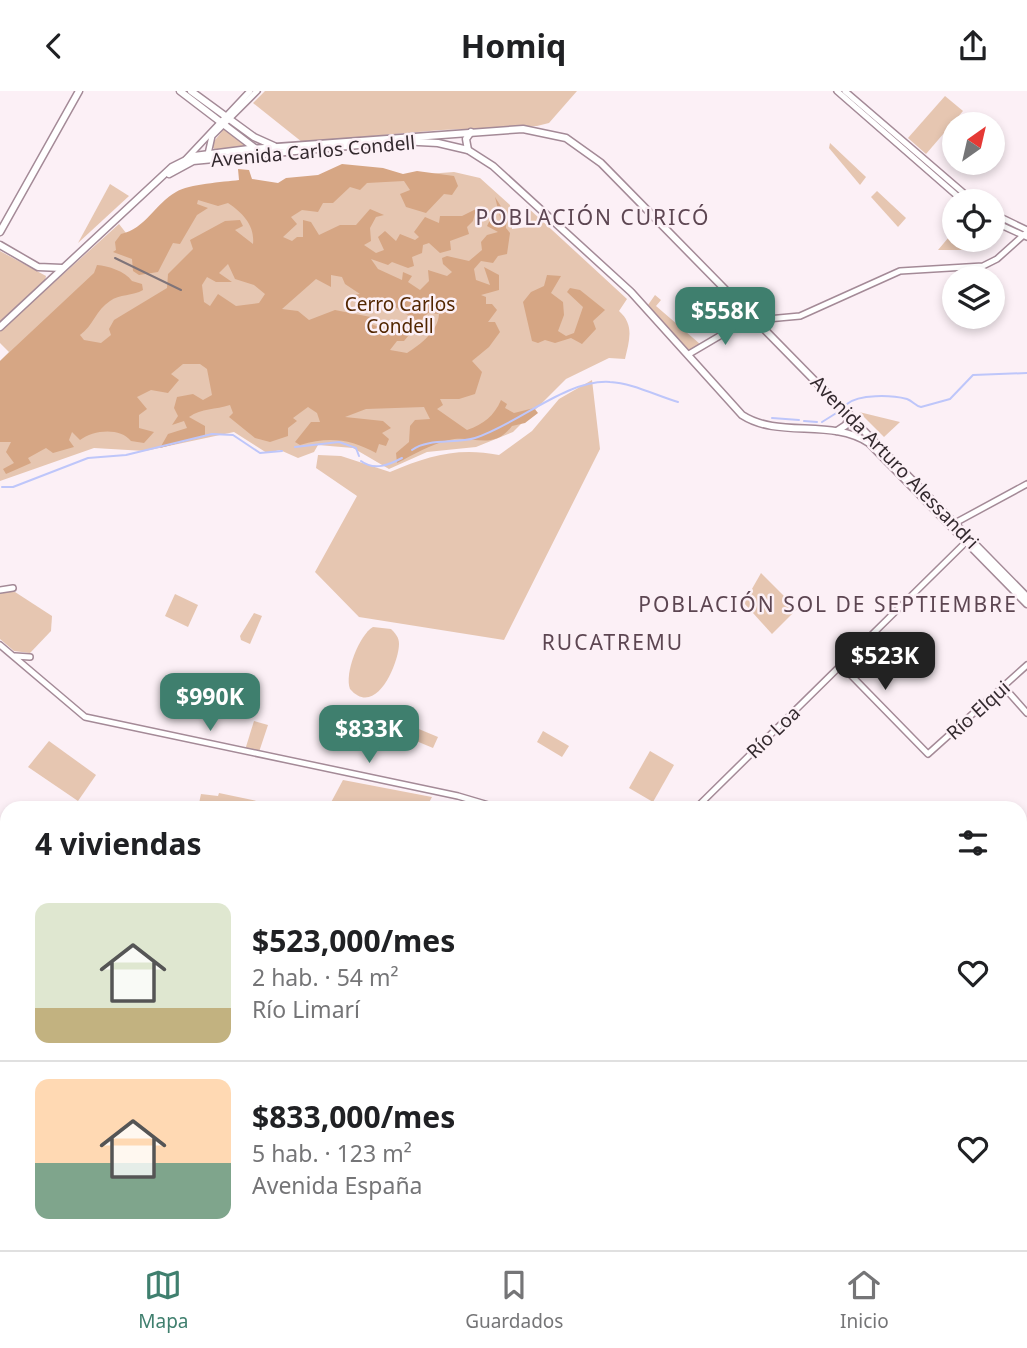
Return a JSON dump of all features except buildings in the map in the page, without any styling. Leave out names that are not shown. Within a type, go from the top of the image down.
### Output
[{"type":"main road","points":[[0,233],[79,91]]},
{"type":"main road","points":[[180,91],[224,120],[276,147]]},
{"type":"main road","points":[[191,91],[255,149],[265,154]]},
{"type":"main road","points":[[186,159],[250,91]]},
{"type":"main road","points":[[201,161],[208,154],[211,138],[224,120],[257,91]]},
{"type":"main road","points":[[837,91],[949,189]]},
{"type":"main road","points":[[845,91],[959,189]]},
{"type":"main road","name":"Avenida Arturo Alessandri","points":[[421,135],[531,129],[559,135],[579,145],[601,163],[880,445],[955,523],[1027,604]]},
{"type":"main road","points":[[468,150],[466,139],[471,132]]},
{"type":"main road","name":"Avenida Carlos Condell","points":[[164,176],[186,159],[208,154],[421,135]]},
{"type":"main road","name":"Avenida Carlos Condell","points":[[164,176],[186,164],[201,161],[414,141],[450,144],[468,150],[494,166],[631,292],[689,354],[719,391],[747,418],[762,423],[837,431],[880,445]]},
{"type":"main road","points":[[0,327],[164,176]]},
{"type":"main road","points":[[1005,221],[1026,234]]},
{"type":"main road","points":[[1005,226],[1026,234]]},
{"type":"main road","points":[[689,354],[742,323],[755,319],[800,317],[904,270],[984,266],[997,259],[1026,234]]},
{"type":"main road","points":[[0,246],[35,265],[48,269],[64,267]]},
{"type":"main road","points":[[46,284],[48,269]]},
{"type":"main road","points":[[837,431],[846,425],[850,415]]},
{"type":"main road","name":"Avenida Arturo Alessandri","points":[[869,443],[1027,597]]},
{"type":"main road","points":[[955,523],[1027,484]]},
{"type":"main road","name":"Río Loa","points":[[703,801],[968,540]]},
{"type":"main road","points":[[0,590],[13,588]]},
{"type":"main road","points":[[0,645],[85,717],[475,801]]},
{"type":"main road","points":[[12,655],[30,657]]},
{"type":"main road","name":"Río Elqui","points":[[841,665],[928,754],[1027,665]]},
{"type":"main road","points":[[1003,687],[1027,713]]},
{"type":"green space","points":[[265,91],[577,91],[549,123],[537,126],[441,130],[302,142],[253,103]]},
{"type":"green space","points":[[945,96],[963,111],[942,112],[942,135],[926,154],[908,138]]},
{"type":"green space","points":[[224,129],[248,147],[216,151],[211,145]]},
{"type":"green space","points":[[830,143],[866,177],[860,185],[829,148]]},
{"type":"green space","name":"Cerro Carlos Condell","points":[[454,172],[480,178],[510,205],[512,229],[528,227],[526,206],[627,299],[619,311],[629,328],[625,359],[609,358],[566,379],[513,432],[476,447],[427,452],[389,469],[353,448],[318,445],[314,452],[298,458],[280,450],[267,453],[234,432],[145,451],[94,448],[0,481],[0,361],[9,352],[0,343],[0,331],[119,224],[130,238],[184,192]]},
{"type":"green space","points":[[110,184],[129,196],[78,243]]},
{"type":"green space","points":[[877,191],[906,218],[898,227],[871,197]]},
{"type":"green space","points":[[0,251],[46,276],[45,281],[0,323]]},
{"type":"green space","points":[[655,295],[661,300],[656,306],[700,344],[688,351],[648,305]]},
{"type":"green space","points":[[592,380],[600,449],[504,640],[359,617],[315,572],[357,496],[316,468],[318,455],[341,456],[390,472],[417,461],[443,455],[470,452],[499,455],[532,431],[559,399]]},
{"type":"green space","points":[[859,412],[900,422],[884,437]]},
{"type":"green space","points":[[761,573],[797,609],[772,634],[744,603]]},
{"type":"green space","points":[[0,591],[15,592],[52,616],[51,631],[30,653],[14,651],[0,639]]},
{"type":"green space","points":[[175,594],[198,605],[188,627],[165,616]]},
{"type":"green space","points":[[254,613],[262,616],[250,644],[241,640],[240,636]]},
{"type":"green space","points":[[373,627],[391,629],[398,639],[398,652],[384,685],[369,697],[360,696],[350,689],[349,674],[358,646]]},
{"type":"green space","points":[[254,721],[268,725],[259,752],[245,750]]},
{"type":"green space","points":[[414,727],[438,737],[433,748],[409,738]]},
{"type":"green space","points":[[543,731],[569,746],[562,757],[537,742]]},
{"type":"green space","points":[[49,741],[96,775],[78,801],[28,767]]},
{"type":"green space","points":[[650,751],[674,765],[654,801],[629,788]]},
{"type":"green space","points":[[343,780],[432,797],[430,801],[332,801]]},
{"type":"green space","points":[[219,793],[257,801],[200,801],[201,794],[218,796]]},
{"type":"shaded area","name":"Cerro Carlos Condell","points":[[342,164],[383,168],[403,174],[417,171],[454,176],[458,186],[452,195],[444,194],[426,213],[406,207],[400,194],[410,190],[404,181],[367,183],[360,190],[350,187],[333,203],[323,203],[318,212],[302,210],[291,217],[297,224],[283,237],[292,241],[303,237],[303,220],[311,222],[319,235],[340,225],[356,225],[370,209],[384,215],[376,217],[370,228],[371,241],[364,245],[376,253],[384,250],[378,237],[385,231],[396,241],[400,234],[415,240],[419,237],[414,232],[425,217],[439,223],[440,216],[462,216],[476,209],[473,221],[467,227],[469,234],[450,241],[451,250],[440,253],[429,243],[423,245],[422,253],[412,257],[414,266],[408,268],[371,259],[378,269],[402,280],[403,272],[412,276],[408,282],[420,290],[429,281],[428,270],[447,276],[452,272],[443,264],[442,258],[447,256],[469,261],[482,250],[481,242],[487,235],[498,232],[487,226],[490,220],[495,220],[495,223],[501,221],[495,197],[507,216],[506,228],[510,233],[507,254],[498,256],[493,263],[481,261],[474,269],[476,280],[490,285],[484,267],[499,275],[499,290],[481,295],[486,297],[486,304],[492,304],[497,310],[488,322],[495,322],[500,332],[489,347],[472,361],[482,372],[475,394],[459,399],[440,399],[443,405],[437,409],[467,430],[488,419],[501,400],[507,404],[505,408],[514,413],[534,408],[538,413],[525,423],[512,426],[497,438],[449,440],[397,463],[396,453],[409,442],[410,426],[415,420],[430,419],[424,407],[366,409],[345,417],[383,421],[391,428],[382,433],[389,439],[386,446],[379,444],[376,453],[340,440],[321,440],[300,445],[295,442],[311,422],[320,422],[317,413],[308,407],[293,418],[297,421],[288,428],[288,436],[270,442],[255,438],[229,417],[233,413],[230,405],[189,417],[205,426],[205,436],[160,448],[168,434],[187,428],[184,421],[172,425],[178,416],[174,408],[177,397],[193,394],[203,400],[212,395],[207,369],[200,364],[183,364],[171,374],[179,380],[168,393],[151,390],[137,397],[147,409],[139,415],[139,428],[154,432],[144,443],[106,431],[80,440],[72,432],[69,440],[74,447],[53,453],[46,448],[28,458],[31,463],[6,474],[3,469],[14,463],[6,452],[11,442],[0,442],[0,361],[94,273],[97,265],[121,272],[132,281],[142,284],[143,290],[110,301],[80,335],[84,340],[101,343],[111,335],[109,329],[114,320],[167,288],[168,274],[193,249],[190,240],[225,221],[240,220],[243,226],[235,230],[253,244],[250,226],[228,203],[218,206],[198,200],[197,204],[208,208],[197,215],[180,244],[173,243],[158,272],[139,275],[133,271],[132,259],[113,252],[116,250],[115,242],[121,234],[137,227],[169,197],[182,189],[239,180],[238,169],[249,170],[252,179],[278,183],[286,178],[318,175]],"holes":[[[228,264],[235,279],[254,285],[265,294],[259,303],[236,306],[218,294],[210,306],[204,302],[202,285],[207,277],[216,282],[232,282],[219,273]],[[331,275],[342,277],[345,284],[360,294],[347,296],[357,303],[379,297],[419,322],[428,313],[439,314],[436,326],[423,341],[407,353],[390,350],[397,341],[404,341],[409,335],[420,332],[419,327],[408,328],[400,321],[381,327],[369,324],[376,318],[335,310],[309,320],[298,311],[282,309],[316,279],[331,287]]]},
{"type":"shaded area","points":[[547,275],[561,276],[551,293],[563,302],[564,315],[558,331],[566,336],[574,333],[583,307],[567,292],[570,288],[580,290],[605,310],[593,321],[596,329],[582,344],[571,338],[555,343],[545,340],[538,343],[532,341],[523,302],[531,292],[544,286]]},
{"type":"waterway","points":[[847,404],[859,398],[884,396],[907,399],[921,407],[950,399],[973,375],[1027,373]]},
{"type":"waterway","points":[[412,450],[426,444],[475,438],[559,395],[593,383],[627,385],[678,402]]},
{"type":"waterway","points":[[822,422],[838,412]]},
{"type":"waterway","points":[[772,418],[799,420]]},
{"type":"waterway","points":[[804,421],[817,422]]},
{"type":"waterway","points":[[2,487],[13,487],[88,458],[126,455],[212,434],[233,435],[260,453],[282,451]]},
{"type":"waterway","points":[[295,447],[339,442],[356,448],[359,456]]},
{"type":"waterway","points":[[361,461],[376,466],[387,465],[402,458]]},
{"type":"railway","points":[[115,258],[181,290]]},
{"type":"district","name":"POBLACIÓN CURICÓ","points":[[593,217]]},
{"type":"district","name":"POBLACIÓN SOL DE SEPTIEMBRE","points":[[828,604]]},
{"type":"district","name":"RUCATREMU","points":[[613,642]]}]
